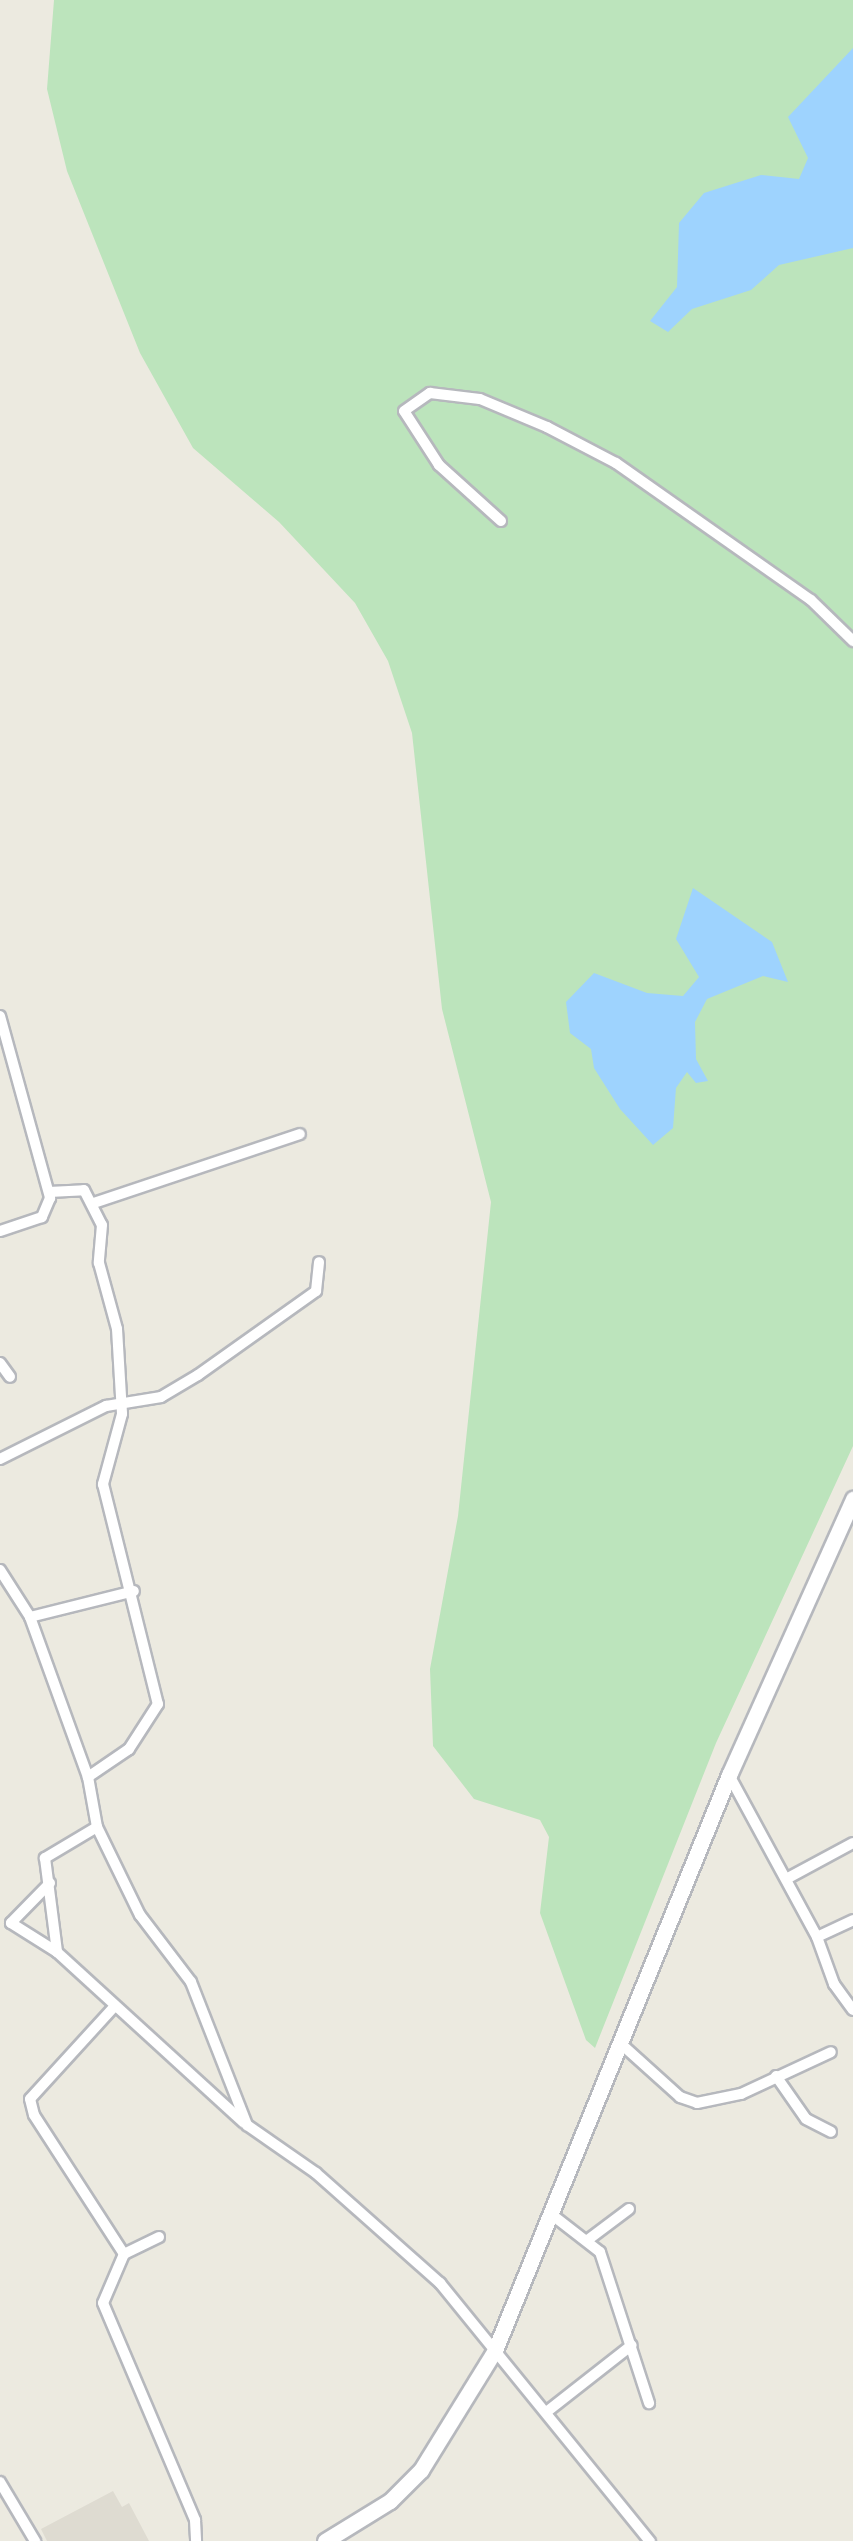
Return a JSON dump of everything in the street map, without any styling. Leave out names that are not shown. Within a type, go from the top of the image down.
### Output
[{"type":"street","points":[[502,521],[440,465],[404,411],[430,393],[480,399],[547,426],[632,474],[810,600],[853,640]]},
{"type":"street","points":[[0,1016],[49,1192],[42,1217],[0,1230]]},
{"type":"street","points":[[94,1203],[300,1134]]},
{"type":"street","points":[[49,1192],[74,1187],[94,1203],[102,1225],[100,1272],[117,1328],[121,1404],[103,1484],[134,1591],[158,1704],[128,1749],[88,1778]]},
{"type":"street","points":[[0,1459],[121,1404],[161,1397],[311,1295],[319,1286],[319,1262]]},
{"type":"street","points":[[0,1362],[10,1377]]},
{"type":"street","points":[[325,2541],[412,2480],[494,2350],[729,1775],[853,1499]]},
{"type":"street","points":[[0,1570],[30,1617],[88,1778],[96,1827],[140,1915],[192,1982],[246,2125]]},
{"type":"street","points":[[30,1617],[134,1591]]},
{"type":"street","points":[[729,1775],[788,1878],[834,1984],[853,2010]]},
{"type":"street","points":[[57,1952],[49,1852],[96,1827]]},
{"type":"street","points":[[788,1878],[853,1842]]},
{"type":"street","points":[[50,1884],[11,1923],[57,1952],[113,2008],[246,2125],[378,2226],[440,2283],[548,2410],[648,2538],[634,2541]]},
{"type":"street","points":[[816,1936],[853,1920]]},
{"type":"street","points":[[113,2008],[30,2099],[34,2115],[124,2254]]},
{"type":"street","points":[[618,2042],[680,2097],[696,2103],[741,2094],[830,2052]]},
{"type":"street","points":[[776,2076],[806,2119],[831,2132]]},
{"type":"street","points":[[590,2240],[629,2209]]},
{"type":"street","points":[[551,2214],[590,2240],[606,2267],[650,2403]]},
{"type":"street","points":[[158,2237],[124,2254],[103,2303],[105,2316],[195,2520],[196,2541]]},
{"type":"street","points":[[548,2410],[632,2345]]},
{"type":"street","points":[[0,2482],[35,2541]]},
{"type":"shaded area","points":[[113,2491],[122,2507],[129,2503],[149,2541],[47,2541],[41,2529]]},
{"type":"green space","points":[[54,0],[853,0],[853,1446],[716,1743],[595,2048],[586,2040],[540,1913],[549,1837],[540,1820],[474,1799],[433,1746],[430,1669],[458,1516],[491,1202],[442,1009],[412,733],[388,661],[355,603],[279,522],[193,448],[140,353],[67,171],[47,89]]},
{"type":"water","points":[[853,48],[853,248],[779,265],[751,290],[692,309],[668,332],[650,321],[677,287],[679,223],[704,193],[761,175],[799,179],[808,158],[788,117]]},
{"type":"water","points":[[693,888],[772,942],[788,982],[763,976],[707,999],[695,1022],[696,1059],[708,1081],[696,1083],[687,1072],[676,1088],[673,1128],[653,1145],[620,1109],[594,1068],[591,1049],[570,1033],[566,1002],[594,973],[647,993],[683,996],[699,977],[676,939]]}]
